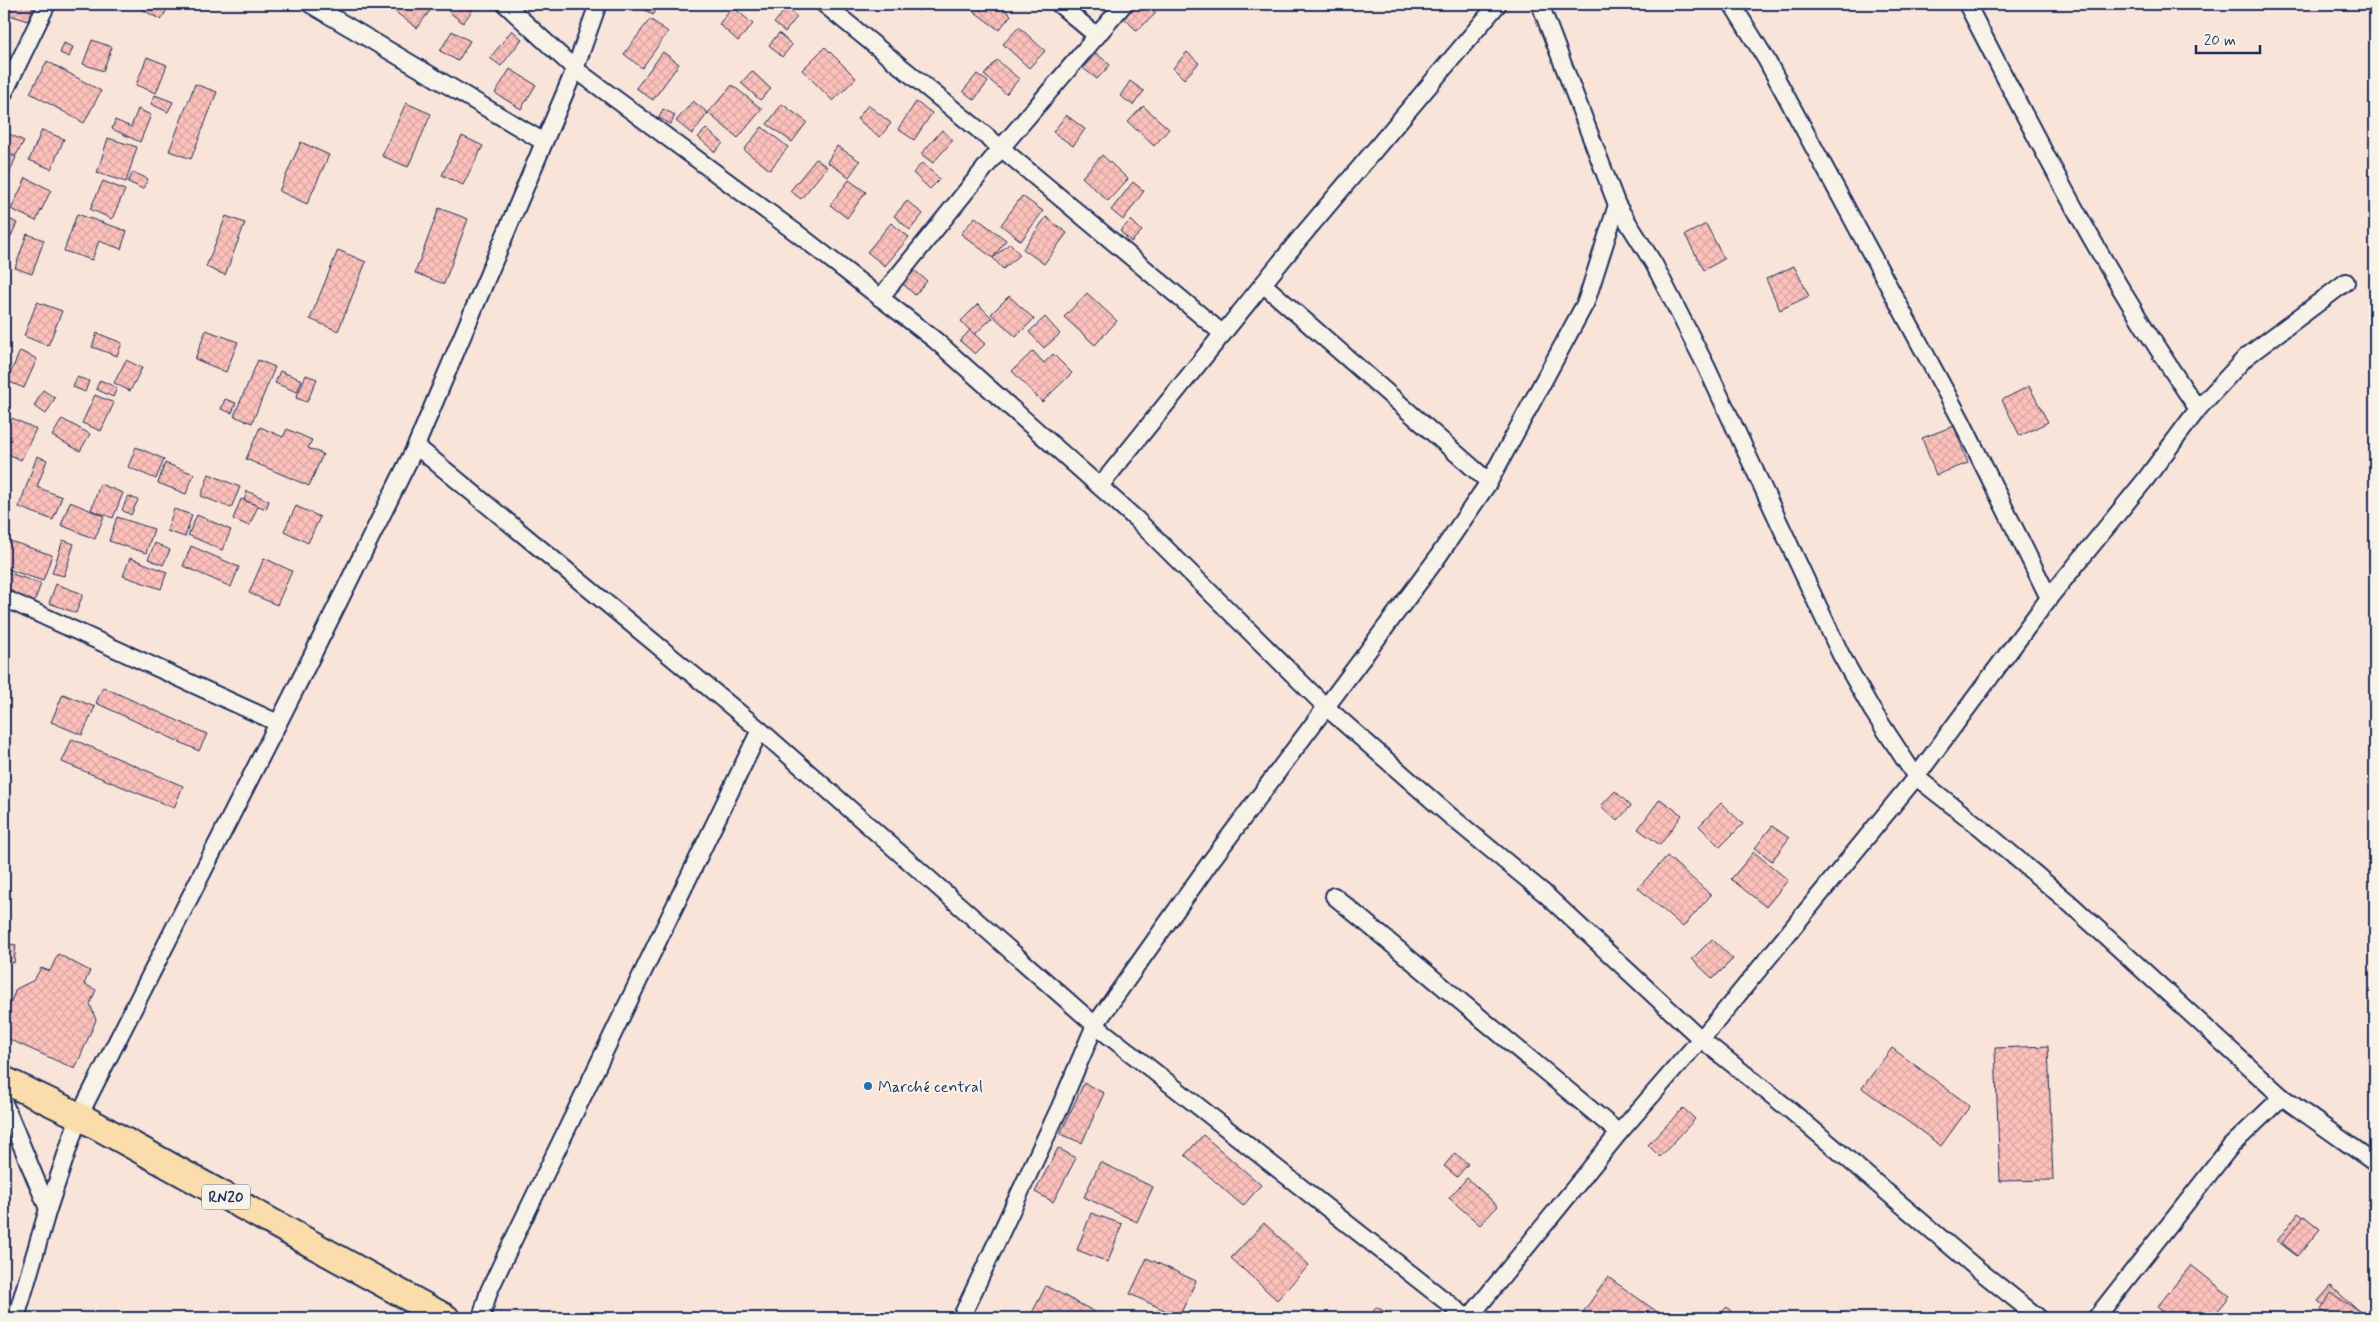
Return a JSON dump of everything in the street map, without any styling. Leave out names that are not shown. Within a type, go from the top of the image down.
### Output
[{"type":"main road","name":"RN20","points":[[4,1080],[79,1116],[446,1318]]},
{"type":"street","points":[[4,93],[47,4]]},
{"type":"street","points":[[310,4],[544,142]]},
{"type":"street","points":[[505,4],[575,68],[798,234],[934,340],[1136,519],[1326,707],[1449,815],[1544,893],[1701,1039],[1790,1110],[1974,1266],[2039,1318]]},
{"type":"street","points":[[16,1318],[48,1209],[79,1116],[416,446],[575,68],[598,4]]},
{"type":"street","points":[[824,4],[1001,148],[1223,334]]},
{"type":"street","points":[[1059,4],[1097,36]]},
{"type":"street","points":[[880,298],[1001,148],[1124,4]]},
{"type":"street","points":[[1100,486],[1262,284],[1498,4]]},
{"type":"street","points":[[1540,4],[1617,205],[1654,264],[1706,366],[1842,655],[1872,710],[1916,778],[1982,828],[2053,889],[2282,1097],[2375,1163]]},
{"type":"street","points":[[1732,4],[1766,59],[1961,420],[2048,598]]},
{"type":"street","points":[[1967,4],[2028,123],[2116,282],[2158,352],[2198,409]]},
{"type":"street","points":[[961,1318],[1060,1107],[1095,1025],[1211,861],[1435,561],[1489,482],[1586,302],[1617,205]]},
{"type":"street","points":[[416,446],[760,730],[1095,1025],[1468,1318],[1619,1133],[1701,1039],[1916,778],[2048,598],[2145,480],[2198,409],[2246,357],[2346,282]]},
{"type":"street","points":[[1262,284],[1489,482]]},
{"type":"street","points":[[4,598],[278,723]]},
{"type":"street","points":[[481,1318],[489,1291],[505,1257],[760,730]]},
{"type":"street","points":[[1334,896],[1619,1133]]},
{"type":"street","points":[[2096,1318],[2231,1146],[2282,1097]]},
{"type":"street","points":[[4,1103],[48,1209]]},
{"type":"shaded area","points":[[4,1193],[9,1241],[4,1257]]},
{"type":"building","points":[[10,4],[25,4],[33,7],[28,21],[7,14]]},
{"type":"building","points":[[140,4],[170,4],[161,20],[138,7]]},
{"type":"building","points":[[393,4],[435,4],[417,28],[390,8]]},
{"type":"building","points":[[453,4],[477,4],[463,23],[448,11]]},
{"type":"building","points":[[635,4],[659,4],[653,15]]},
{"type":"building","points":[[910,4],[925,4],[918,11]]},
{"type":"building","points":[[977,4],[997,4],[1011,15],[999,30],[972,10]]},
{"type":"building","points":[[1138,4],[1147,4],[1156,13],[1137,31],[1123,17]]},
{"type":"building","points":[[733,7],[753,24],[738,41],[719,24]]},
{"type":"building","points":[[787,8],[797,17],[785,32],[774,23]]},
{"type":"building","points":[[650,19],[668,32],[642,68],[624,54]]},
{"type":"building","points":[[1019,27],[1045,51],[1029,68],[1003,44]]},
{"type":"building","points":[[512,30],[522,39],[501,66],[490,58]]},
{"type":"building","points":[[452,31],[470,41],[458,61],[440,51]]},
{"type":"building","points":[[779,33],[792,45],[782,57],[769,45]]},
{"type":"building","points":[[92,40],[112,47],[103,71],[83,64]]},
{"type":"building","points":[[64,43],[73,47],[69,57],[60,53]]},
{"type":"building","points":[[825,47],[856,78],[833,101],[802,70]]},
{"type":"building","points":[[663,52],[679,64],[653,100],[636,88]]},
{"type":"building","points":[[1187,52],[1199,63],[1184,79],[1173,68]]},
{"type":"building","points":[[1096,53],[1110,65],[1097,79],[1083,68]]},
{"type":"building","points":[[147,57],[167,65],[156,93],[136,85]]},
{"type":"building","points":[[997,60],[1019,79],[1006,94],[984,75]]},
{"type":"building","points":[[47,61],[101,91],[84,123],[30,93]]},
{"type":"building","points":[[510,69],[536,85],[521,109],[495,93]]},
{"type":"building","points":[[752,71],[771,89],[760,100],[741,83]]},
{"type":"building","points":[[977,74],[988,82],[974,100],[963,91]]},
{"type":"building","points":[[1130,81],[1144,91],[1133,105],[1120,96]]},
{"type":"building","points":[[195,84],[217,92],[191,159],[169,151]]},
{"type":"building","points":[[732,85],[762,109],[738,138],[708,113]]},
{"type":"building","points":[[155,95],[173,102],[168,112],[151,104]]},
{"type":"building","points":[[693,101],[708,113],[692,134],[676,121]]},
{"type":"building","points":[[916,102],[932,113],[914,140],[898,129]]},
{"type":"building","points":[[406,103],[431,114],[408,167],[382,156]]},
{"type":"building","points":[[782,104],[807,122],[792,142],[767,124]]},
{"type":"building","points":[[868,105],[891,123],[880,137],[857,119]]},
{"type":"building","points":[[1143,106],[1169,129],[1154,146],[1128,122]]},
{"type":"building","points":[[138,109],[151,115],[140,142],[112,129],[115,120],[131,127]]},
{"type":"building","points":[[663,109],[675,115],[671,124],[659,118]]},
{"type":"building","points":[[1066,115],[1085,129],[1073,146],[1053,132]]},
{"type":"building","points":[[762,127],[788,147],[770,170],[744,150]]},
{"type":"building","points":[[706,129],[723,143],[715,152],[698,137]]},
{"type":"building","points":[[42,130],[64,139],[51,169],[29,160]]},
{"type":"building","points":[[942,130],[953,140],[933,163],[921,154]]},
{"type":"building","points":[[5,132],[24,141],[15,157],[4,151]]},
{"type":"building","points":[[462,136],[483,146],[463,185],[442,175]]},
{"type":"building","points":[[108,138],[137,147],[126,182],[97,173]]},
{"type":"building","points":[[301,142],[329,155],[307,204],[279,191]]},
{"type":"building","points":[[837,146],[860,161],[849,177],[827,162]]},
{"type":"building","points":[[4,152],[16,157],[9,174],[4,172]]},
{"type":"building","points":[[1102,155],[1128,179],[1108,201],[1082,177]]},
{"type":"building","points":[[816,159],[827,167],[801,199],[790,191]]},
{"type":"building","points":[[922,163],[940,179],[930,189],[913,173]]},
{"type":"building","points":[[133,172],[148,179],[143,189],[128,182]]},
{"type":"building","points":[[26,178],[51,190],[36,221],[11,209]]},
{"type":"building","points":[[849,180],[866,192],[847,218],[830,205]]},
{"type":"building","points":[[103,181],[125,190],[112,219],[90,209]]},
{"type":"building","points":[[1133,182],[1144,191],[1123,220],[1111,210]]},
{"type":"building","points":[[1022,196],[1043,211],[1021,241],[1001,225]]},
{"type":"building","points":[[907,201],[923,214],[910,230],[894,216]]},
{"type":"building","points":[[439,208],[468,219],[444,284],[415,273]]},
{"type":"building","points":[[77,214],[127,231],[121,249],[99,241],[92,260],[64,251]]},
{"type":"building","points":[[4,216],[17,223],[10,238],[4,235]]},
{"type":"building","points":[[226,216],[245,223],[225,275],[206,267]]},
{"type":"building","points":[[975,217],[1006,240],[993,258],[961,234]]},
{"type":"building","points":[[1046,217],[1067,233],[1044,264],[1023,249]]},
{"type":"building","points":[[1131,220],[1142,231],[1131,242],[1120,231]]},
{"type":"building","points":[[891,223],[909,237],[885,266],[867,252]]},
{"type":"building","points":[[1706,224],[1724,259],[1704,270],[1685,235]]},
{"type":"building","points":[[27,234],[44,240],[32,274],[15,268]]},
{"type":"building","points":[[1010,243],[1020,255],[1003,269],[993,258]]},
{"type":"building","points":[[338,250],[366,262],[338,331],[310,319]]},
{"type":"building","points":[[1794,266],[1809,296],[1780,310],[1766,279]]},
{"type":"building","points":[[914,270],[927,281],[915,295],[902,283]]},
{"type":"building","points":[[4,288],[9,290],[4,301]]},
{"type":"building","points":[[1087,293],[1117,321],[1095,345],[1064,317]]},
{"type":"building","points":[[1009,296],[1034,319],[1016,337],[991,314]]},
{"type":"building","points":[[37,302],[62,311],[48,346],[24,336]]},
{"type":"building","points":[[978,304],[992,318],[974,335],[961,321]]},
{"type":"building","points":[[1045,317],[1060,334],[1044,348],[1029,332]]},
{"type":"building","points":[[206,330],[238,342],[226,372],[195,359]]},
{"type":"building","points":[[970,330],[985,344],[975,354],[960,341]]},
{"type":"building","points":[[97,333],[122,343],[117,356],[92,347]]},
{"type":"building","points":[[20,351],[37,359],[24,388],[7,381]]},
{"type":"building","points":[[1033,351],[1044,363],[1053,354],[1072,373],[1042,402],[1012,371]]},
{"type":"building","points":[[126,360],[142,368],[130,391],[114,383]]},
{"type":"building","points":[[258,360],[275,367],[252,423],[234,416]]},
{"type":"building","points":[[280,371],[302,380],[297,392],[275,383]]},
{"type":"building","points":[[306,375],[317,379],[307,402],[296,398]]},
{"type":"building","points":[[77,377],[89,381],[85,392],[73,387]]},
{"type":"building","points":[[100,380],[117,388],[113,397],[96,389]]},
{"type":"building","points":[[2029,386],[2048,422],[2020,436],[2002,400]]},
{"type":"building","points":[[43,390],[55,398],[46,414],[34,406]]},
{"type":"building","points":[[95,395],[114,403],[101,431],[82,423]]},
{"type":"building","points":[[225,399],[236,403],[232,413],[221,409]]},
{"type":"building","points":[[12,418],[36,429],[21,460],[4,452],[4,436]]},
{"type":"building","points":[[62,419],[90,434],[80,451],[52,436]]},
{"type":"building","points":[[1954,426],[1968,463],[1936,475],[1922,438]]},
{"type":"building","points":[[260,427],[283,437],[287,429],[312,440],[308,448],[323,454],[309,486],[246,459]]},
{"type":"building","points":[[136,447],[164,459],[156,479],[128,467]]},
{"type":"building","points":[[37,456],[47,460],[37,487],[62,497],[53,520],[19,507]]},
{"type":"building","points":[[165,463],[194,474],[186,494],[158,483]]},
{"type":"building","points":[[209,474],[240,487],[231,508],[201,496]]},
{"type":"building","points":[[100,484],[123,493],[113,518],[91,510]]},
{"type":"building","points":[[247,491],[269,501],[266,509],[244,500]]},
{"type":"building","points":[[128,496],[138,500],[131,515],[122,510]]},
{"type":"building","points":[[241,499],[258,506],[249,526],[233,519]]},
{"type":"building","points":[[70,502],[104,516],[95,539],[61,525]]},
{"type":"building","points":[[296,506],[320,517],[308,543],[284,531]]},
{"type":"building","points":[[174,509],[192,515],[185,537],[167,531]]},
{"type":"building","points":[[197,515],[231,530],[222,550],[188,535]]},
{"type":"building","points":[[117,517],[154,529],[146,553],[109,541]]},
{"type":"building","points":[[7,540],[52,555],[43,581],[4,568],[4,549]]},
{"type":"building","points":[[63,540],[74,544],[64,576],[52,573]]},
{"type":"building","points":[[155,543],[170,550],[163,565],[148,559]]},
{"type":"building","points":[[191,546],[239,567],[231,587],[183,566]]},
{"type":"building","points":[[130,558],[167,572],[161,589],[123,576]]},
{"type":"building","points":[[264,558],[292,571],[277,605],[249,593]]},
{"type":"building","points":[[4,571],[41,584],[34,602],[4,591]]},
{"type":"building","points":[[56,584],[83,594],[76,613],[49,603]]},
{"type":"building","points":[[103,687],[207,734],[199,751],[96,703]]},
{"type":"building","points":[[63,694],[95,707],[82,735],[51,722]]},
{"type":"building","points":[[72,739],[183,786],[174,808],[62,762]]},
{"type":"building","points":[[1615,791],[1631,806],[1617,821],[1601,806]]},
{"type":"building","points":[[1660,799],[1682,815],[1660,845],[1638,829]]},
{"type":"building","points":[[1721,803],[1743,824],[1720,847],[1699,826]]},
{"type":"building","points":[[1772,826],[1789,838],[1772,861],[1755,848]]},
{"type":"building","points":[[1754,852],[1788,880],[1766,907],[1731,879]]},
{"type":"building","points":[[1667,856],[1711,895],[1683,927],[1638,888]]},
{"type":"building","points":[[1712,939],[1733,959],[1713,979],[1692,959]]},
{"type":"building","points":[[4,943],[16,945],[14,963],[4,962]]},
{"type":"building","points":[[58,954],[90,971],[84,984],[96,990],[90,1004],[96,1020],[75,1069],[4,1037],[4,1019],[16,989],[34,980],[41,968],[50,971]]},
{"type":"building","points":[[2048,1046],[2053,1180],[2000,1181],[1995,1048]]},
{"type":"building","points":[[1892,1048],[1970,1106],[1941,1146],[1862,1088]]},
{"type":"building","points":[[1084,1083],[1104,1093],[1082,1143],[1060,1134]]},
{"type":"building","points":[[1683,1108],[1695,1119],[1660,1157],[1648,1145]]},
{"type":"building","points":[[1203,1135],[1261,1185],[1243,1206],[1185,1155]]},
{"type":"building","points":[[1058,1148],[1076,1158],[1053,1202],[1035,1192]]},
{"type":"building","points":[[1455,1153],[1468,1164],[1457,1177],[1444,1166]]},
{"type":"building","points":[[1100,1162],[1153,1187],[1137,1222],[1084,1197]]},
{"type":"building","points":[[1467,1178],[1498,1206],[1480,1225],[1449,1198]]},
{"type":"building","points":[[1091,1213],[1122,1224],[1108,1262],[1077,1250]]},
{"type":"building","points":[[2298,1213],[2318,1227],[2297,1256],[2277,1241]]},
{"type":"building","points":[[2304,1216],[2320,1229],[2298,1256],[2282,1243]]},
{"type":"building","points":[[1264,1223],[1309,1265],[1277,1300],[1231,1258]]},
{"type":"building","points":[[1147,1258],[1196,1281],[1179,1317],[1130,1294]]},
{"type":"building","points":[[2191,1265],[2230,1296],[2212,1318],[2171,1318],[2157,1307]]},
{"type":"building","points":[[1608,1277],[1656,1311],[1651,1318],[1579,1318]]},
{"type":"building","points":[[1046,1286],[1095,1312],[1092,1318],[1042,1318],[1032,1313]]},
{"type":"building","points":[[2331,1286],[2363,1315],[2361,1318],[2337,1318],[2318,1301]]},
{"type":"building","points":[[2331,1293],[2362,1313],[2359,1318],[2334,1318],[2321,1310]]},
{"type":"building","points":[[1376,1307],[1397,1318],[1370,1318]]},
{"type":"building","points":[[1727,1307],[1737,1318],[1715,1318]]},
{"type":"place","name":"Marché central","points":[[868,1086]]}]
